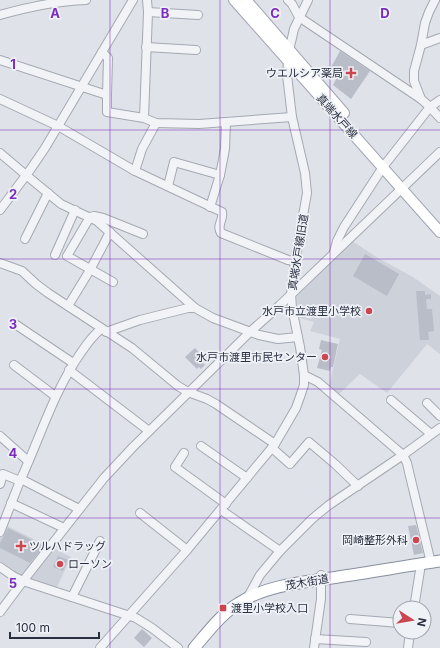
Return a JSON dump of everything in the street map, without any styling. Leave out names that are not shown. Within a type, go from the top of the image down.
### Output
[{"type":"highway","name":"茂木街道","points":[[194,648],[225,614],[236,605],[248,598],[272,589],[321,577],[431,563]]},
{"type":"main road","name":"真端水戸線","points":[[234,0],[288,55],[385,164],[440,232]]},
{"type":"main road","name":"真端水戸線","points":[[246,0],[288,55]]},
{"type":"main road","name":"真端水戸線","points":[[404,186],[440,222]]},
{"type":"street","points":[[0,15],[28,7],[56,2],[86,0]]},
{"type":"street","points":[[0,210],[26,175],[58,126],[133,0]]},
{"type":"street","points":[[144,118],[148,12],[147,0]]},
{"type":"street","points":[[288,0],[299,17],[421,99],[440,118]]},
{"type":"street","name":"真端水戸線旧道","points":[[100,648],[187,550],[274,446],[296,408],[304,385],[304,375],[292,308],[291,294],[295,261],[307,193],[305,173],[292,117],[287,81],[288,55],[294,29],[308,0]]},
{"type":"street","points":[[421,99],[414,81],[414,71],[425,23],[435,0]]},
{"type":"street","points":[[148,12],[198,15]]},
{"type":"street","points":[[421,45],[440,38]]},
{"type":"street","points":[[146,47],[196,50]]},
{"type":"street","points":[[102,52],[108,58],[107,112],[144,118],[156,123],[199,124],[292,117]]},
{"type":"street","points":[[0,60],[107,95]]},
{"type":"street","points":[[0,99],[58,126],[136,171],[222,212],[223,216],[219,225],[219,230],[221,233],[288,260],[295,261]]},
{"type":"street","points":[[334,253],[337,241],[344,227],[385,164],[430,107],[440,100]]},
{"type":"street","points":[[210,207],[220,175],[225,149],[226,122]]},
{"type":"street","points":[[136,171],[142,148],[156,123]]},
{"type":"street","points":[[0,152],[61,204],[98,221],[194,308],[213,318],[259,335],[278,338],[298,337]]},
{"type":"street","points":[[0,612],[104,478],[132,447],[250,332],[440,152]]},
{"type":"street","points":[[168,186],[174,162],[220,175]]},
{"type":"street","points":[[25,239],[48,193]]},
{"type":"street","points":[[55,255],[75,210]]},
{"type":"street","points":[[90,217],[94,216],[103,218],[143,234]]},
{"type":"street","points":[[90,217],[67,256],[113,282]]},
{"type":"street","points":[[68,306],[90,270],[110,232]]},
{"type":"street","points":[[0,263],[22,271],[36,284],[132,348],[178,386],[216,404],[274,446],[290,464],[309,442],[358,486]]},
{"type":"street","points":[[0,532],[55,396],[71,367],[90,338],[104,330],[188,308],[194,308]]},
{"type":"street","points":[[14,324],[71,367],[149,431]]},
{"type":"street","points":[[14,365],[55,396]]},
{"type":"street","points":[[304,375],[318,382],[403,455],[407,463],[431,563],[417,600]]},
{"type":"street","points":[[391,400],[431,434]]},
{"type":"street","points":[[427,403],[440,416]]},
{"type":"street","points":[[248,598],[260,575],[280,551],[312,518],[440,428]]},
{"type":"street","points":[[0,436],[28,461]]},
{"type":"street","points":[[200,446],[248,478]]},
{"type":"street","points":[[184,453],[175,468],[280,551]]},
{"type":"street","points":[[0,484],[3,474],[20,480],[80,509]]},
{"type":"street","points":[[11,503],[64,528]]},
{"type":"street","points":[[140,513],[187,550]]},
{"type":"street","points":[[72,597],[100,541]]},
{"type":"street","points":[[0,567],[23,581],[129,615],[144,623],[178,648]]},
{"type":"street","points":[[314,648],[321,600],[321,577]]},
{"type":"street","points":[[350,619],[392,622]]},
{"type":"street","points":[[316,639],[366,642]]},
{"type":"shaded area","name":"水戸市立渡里小学校","points":[[352,241],[378,258],[413,277],[440,296],[440,354],[427,344],[387,393],[360,374],[339,394],[329,386],[340,339],[310,331],[314,322],[300,318],[296,296],[299,290]]},
{"type":"shaded area","points":[[5,525],[46,545],[23,577],[0,564],[0,538]]},
{"type":"shaded area","points":[[53,548],[71,557],[57,587],[31,579]]},
{"type":"building","name":"ウエルシア薬局","points":[[340,51],[370,71],[351,99],[333,85],[338,76],[329,71]]},
{"type":"building","points":[[365,254],[399,274],[387,296],[353,276]]},
{"type":"building","points":[[416,291],[425,291],[425,295],[431,294],[431,299],[426,299],[427,309],[432,309],[434,331],[428,332],[429,340],[420,340]]},
{"type":"building","points":[[321,340],[338,344],[333,367],[331,367],[330,371],[317,368],[322,350],[319,349]]},
{"type":"building","points":[[195,348],[206,360],[203,363],[205,365],[201,369],[199,367],[197,369],[185,357]]},
{"type":"building","name":"岡崎整形外科","points":[[416,525],[423,553],[414,555],[408,526]]},
{"type":"building","name":"ツルハドラッグ","points":[[8,528],[42,545],[39,552],[30,563],[0,548],[0,543]]},
{"type":"building","name":"ローソン","points":[[58,556],[68,560],[63,571],[53,567]]},
{"type":"building","points":[[142,629],[152,638],[144,647],[134,638]]},
{"type":"place","name":"ウエルシア薬局","points":[[351,73]]},
{"type":"place","name":"水戸市立渡里小学校","points":[[369,311]]},
{"type":"place","name":"水戸市渡里市民センター","points":[[325,357]]},
{"type":"place","name":"岡崎整形外科","points":[[416,540]]},
{"type":"place","name":"ツルハドラッグ","points":[[21,546]]},
{"type":"place","name":"ローソン","points":[[60,564]]},
{"type":"place","name":"渡里小学校入口","points":[[223,608]]}]
